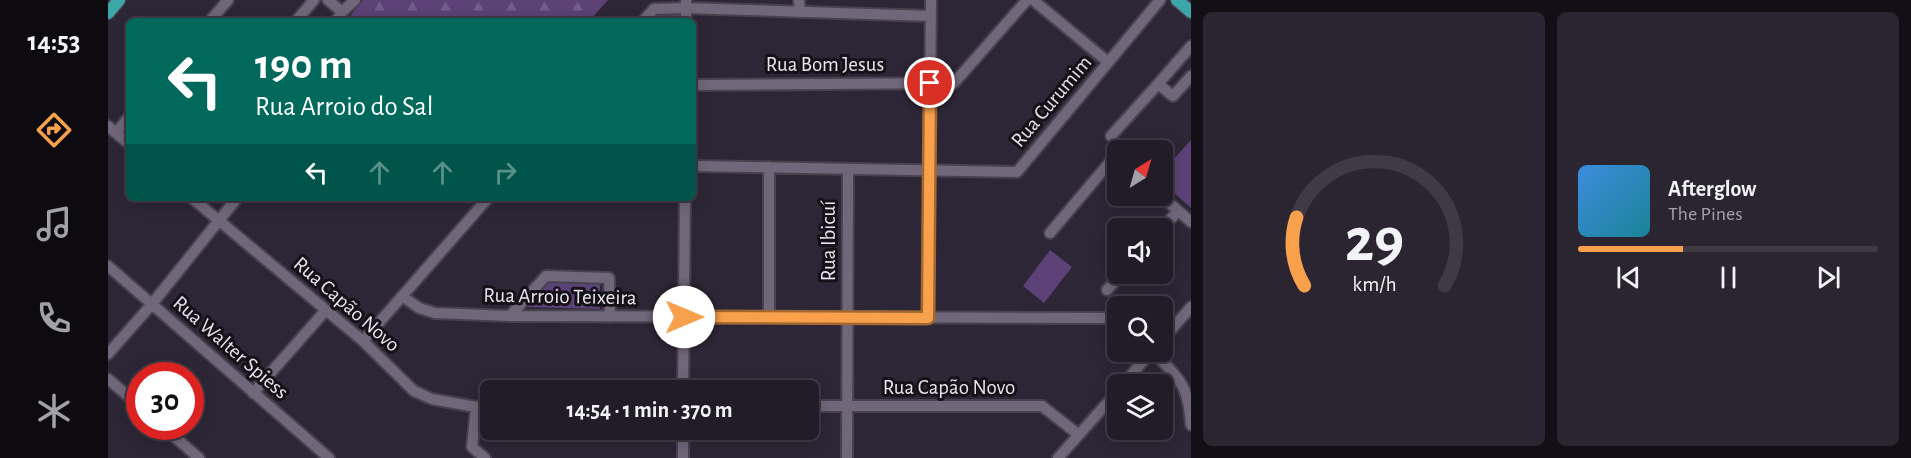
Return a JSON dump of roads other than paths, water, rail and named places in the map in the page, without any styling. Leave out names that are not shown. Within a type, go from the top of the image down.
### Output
[{"type":"main road","points":[[108,13],[119,0]]},
{"type":"main road","points":[[1177,0],[1191,12]]},
{"type":"street","points":[[213,18],[228,0]]},
{"type":"street","points":[[299,18],[314,0]]},
{"type":"street","points":[[328,0],[339,16],[355,0]]},
{"type":"street","points":[[800,0],[800,12]]},
{"type":"street","points":[[928,318],[931,0]]},
{"type":"street","name":"Rua Bom Jesus","points":[[696,85],[954,83],[1027,0]]},
{"type":"street","points":[[1033,0],[1108,62]]},
{"type":"street","name":"Rua Curumim","points":[[696,166],[1017,172],[1160,0]]},
{"type":"street","points":[[646,18],[654,9],[686,4],[800,12],[930,16]]},
{"type":"street","points":[[1111,136],[1191,46]]},
{"type":"street","points":[[1158,84],[1173,96],[1191,76]]},
{"type":"street","points":[[126,119],[112,129],[126,141]]},
{"type":"street","points":[[769,167],[769,317]]},
{"type":"street","points":[[1050,233],[1107,167]]},
{"type":"street","name":"Rua Ibicuí","points":[[847,458],[848,169]]},
{"type":"street","name":"Rua Capão Novo","points":[[196,201],[363,341],[414,391],[432,399],[480,407]]},
{"type":"street","points":[[108,354],[152,304],[235,201]]},
{"type":"street","points":[[363,341],[485,201]]},
{"type":"street","points":[[683,380],[685,201]]},
{"type":"street","points":[[1172,206],[1191,222]]},
{"type":"street","points":[[1171,218],[1178,211]]},
{"type":"street","name":"Rua Walter Spiess","points":[[108,266],[329,458]]},
{"type":"street","points":[[510,316],[546,276],[609,278],[610,316]]},
{"type":"street","points":[[1107,290],[1112,284]]},
{"type":"street","name":"Rua Arroio Teixeira","points":[[402,296],[419,308],[435,313],[510,316],[1107,318]]},
{"type":"street","points":[[1173,327],[1191,307]]},
{"type":"street","points":[[253,393],[326,310]]},
{"type":"street","points":[[1132,374],[1143,362]]},
{"type":"street","points":[[1162,362],[1180,381],[1190,400],[1191,425]]},
{"type":"street","points":[[108,379],[126,394]]},
{"type":"street","points":[[1058,458],[1107,403]]},
{"type":"street","name":"Rua Capão Novo","points":[[819,406],[1042,406],[1079,435]]},
{"type":"street","points":[[476,407],[472,447],[485,458]]},
{"type":"street","points":[[178,440],[199,458]]},
{"type":"street","points":[[683,440],[683,458]]}]
